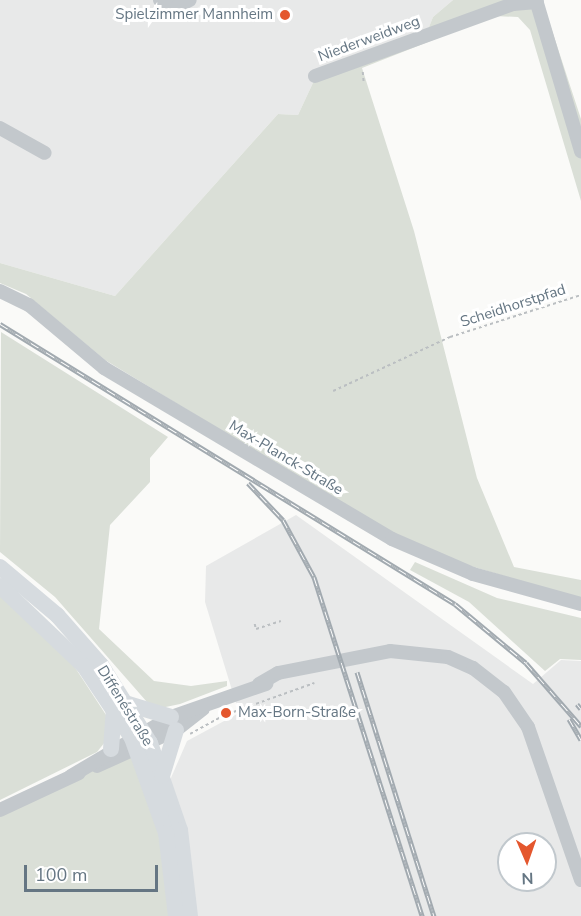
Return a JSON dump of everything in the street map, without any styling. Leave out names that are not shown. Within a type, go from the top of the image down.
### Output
[{"type":"main road","name":"Diffenéstraße","points":[[0,567],[57,615],[121,706],[162,777],[180,830],[190,916]]},
{"type":"main road","name":"Diffenéstraße","points":[[0,586],[48,626],[121,706]]},
{"type":"main road","points":[[111,749],[121,706],[178,728],[162,777]]},
{"type":"main road","name":"Diffenéstraße","points":[[141,740],[166,833],[176,916]]},
{"type":"street","points":[[160,0],[178,6],[190,0]]},
{"type":"street","points":[[536,1],[581,152]]},
{"type":"street","name":"Niederweidweg","points":[[315,76],[513,4],[536,1]]},
{"type":"street","points":[[0,128],[45,153]]},
{"type":"street","name":"Max-Planck-Straße","points":[[0,291],[29,305],[104,368],[392,539],[473,574],[581,604]]},
{"type":"street","points":[[71,776],[111,749],[178,728],[210,704],[296,671],[367,654],[417,651],[448,657],[488,678],[517,709],[536,743],[581,880]]},
{"type":"street","points":[[0,810],[141,740]]},
{"type":"path","name":"Scheidhorstpfad","points":[[333,391],[450,337],[581,295]]},
{"type":"path","points":[[255,624],[256,629],[281,621]]},
{"type":"path","points":[[178,728],[222,716],[314,683]]},
{"type":"shaded area","points":[[0,0],[453,0],[433,17],[427,32],[318,72],[298,115],[278,114],[115,296],[0,263]]},
{"type":"shaded area","points":[[453,0],[542,0],[581,119],[581,201],[530,30],[518,17],[494,16],[362,68],[414,231],[477,478],[514,567],[581,580],[581,599],[447,559],[384,529],[105,360],[26,294],[0,283],[0,263],[115,296],[278,114],[298,115],[318,72],[427,32],[433,17]]},
{"type":"shaded area","points":[[1,332],[168,437],[150,458],[150,482],[110,525],[99,629],[154,681],[191,686],[227,681],[227,686],[180,704],[161,708],[147,702],[55,597],[0,552]]},
{"type":"shaded area","points":[[296,515],[533,684],[561,660],[581,661],[581,916],[171,916],[157,810],[187,741],[239,713],[205,602],[206,566]]},
{"type":"shaded area","points":[[415,562],[497,598],[581,618],[581,660],[560,659],[545,671],[469,602],[410,570]]},
{"type":"shaded area","points":[[0,592],[61,646],[108,718],[105,742],[97,752],[0,800]]},
{"type":"shaded area","points":[[136,748],[159,807],[171,916],[0,916],[0,810]]},
{"type":"railway","points":[[0,324],[455,604],[526,663],[581,726]]},
{"type":"railway","points":[[248,483],[283,520],[314,577],[422,916]]},
{"type":"railway","points":[[357,672],[434,916]]},
{"type":"railway","points":[[577,704],[581,709]]},
{"type":"railway","points":[[569,719],[581,740]]},
{"type":"place","name":"Spielzimmer Mannheim","points":[[285,15]]},
{"type":"place","name":"Max-Born-Straße","points":[[226,713]]}]
